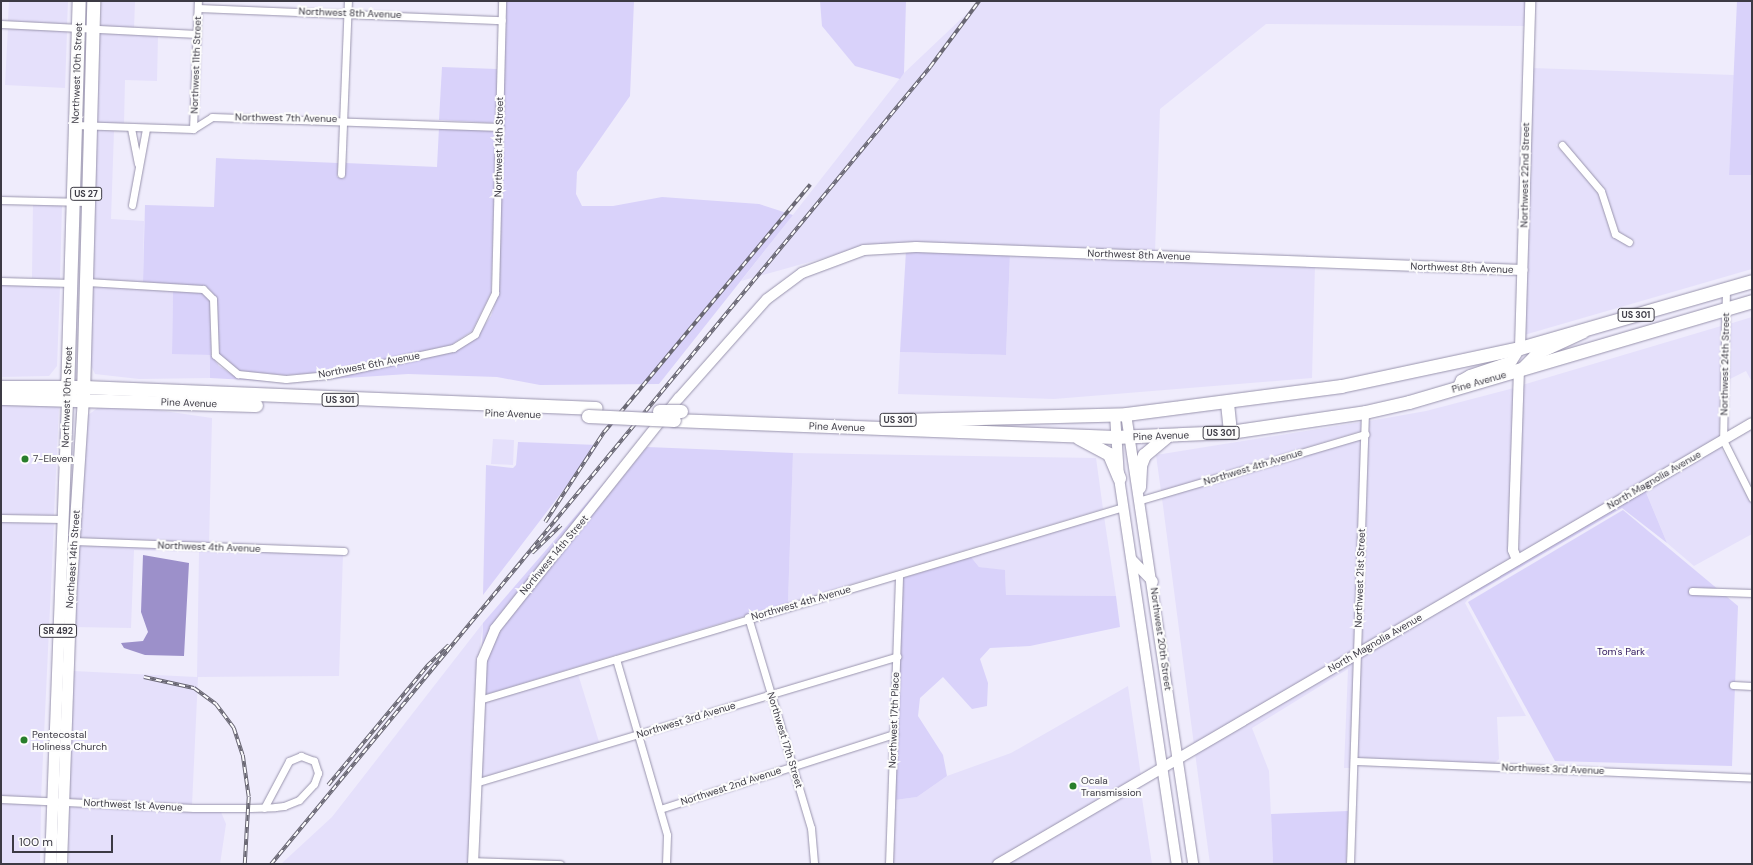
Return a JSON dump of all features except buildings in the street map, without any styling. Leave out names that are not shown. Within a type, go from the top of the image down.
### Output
[{"type":"highway","name":"Northwest 10th Street","points":[[79,1],[78,28],[86,202],[87,282],[84,393]]},
{"type":"highway","name":"Northwest 10th Street","points":[[67,392],[73,201],[92,29],[93,1]]},
{"type":"highway","name":"Pine Avenue","points":[[986,426],[1227,403],[1341,386],[1520,348],[1752,281]]},
{"type":"highway","name":"Pine Avenue","points":[[1,387],[84,393],[677,416],[986,426],[1074,435],[1129,437],[1168,436],[1230,432],[1365,412],[1519,371],[1752,301]]},
{"type":"highway","name":"Pine Avenue","points":[[1,398],[67,392]]},
{"type":"highway","points":[[1227,403],[1230,432]]},
{"type":"highway","points":[[1074,435],[1109,454],[1119,478]]},
{"type":"highway","points":[[1140,494],[1140,465],[1144,455],[1168,436]]},
{"type":"main road","name":"Northwest 10th Street","points":[[50,864],[50,851],[57,802],[62,519],[67,392]]},
{"type":"main road","name":"Northeast 14th Street","points":[[61,864],[57,802],[84,393]]},
{"type":"street","points":[[341,174],[348,1]]},
{"type":"street","name":"Northwest 14th Street","points":[[495,293],[502,1]]},
{"type":"street","name":"Northwest 22nd Street","points":[[1520,348],[1530,1]]},
{"type":"street","name":"Northwest 8th Avenue","points":[[198,4],[502,20]]},
{"type":"street","name":"Northwest 11th Street","points":[[193,129],[198,4]]},
{"type":"street","points":[[1,24],[197,34]]},
{"type":"street","name":"Northwest 7th Avenue","points":[[193,129],[212,117],[344,119],[500,127]]},
{"type":"street","points":[[82,126],[146,129],[193,129]]},
{"type":"street","points":[[131,128],[139,167]]},
{"type":"street","points":[[132,205],[146,129]]},
{"type":"street","points":[[1562,145],[1601,191],[1615,234],[1630,242]]},
{"type":"street","points":[[1,200],[86,202]]},
{"type":"street","name":"Northwest 8th Avenue","points":[[767,299],[802,273],[822,264],[864,250],[886,248],[1523,270]]},
{"type":"street","points":[[1,281],[71,283]]},
{"type":"street","name":"Northwest 6th Avenue","points":[[87,282],[203,289],[214,299],[215,355],[221,363],[238,374],[286,379],[328,375],[453,348],[475,334],[495,293]]},
{"type":"street","name":"Northwest 24th Street","points":[[1723,440],[1726,288]]},
{"type":"street","name":"Northwest 14th Street","points":[[473,863],[475,782],[482,660],[495,629],[679,398],[767,299]]},
{"type":"street","points":[[1517,560],[1513,550],[1519,371],[1534,356],[1596,327]]},
{"type":"street","points":[[1457,388],[1461,380],[1470,375],[1512,361],[1520,348]]},
{"type":"street","name":"Northwest 21st Street","points":[[1350,864],[1365,412]]},
{"type":"street","name":"Northwest 20th Street","points":[[1121,414],[1115,436],[1119,478],[1162,768],[1178,864]]},
{"type":"street","name":"Northwest 20th Street","points":[[1121,414],[1129,437],[1140,494],[1193,864]]},
{"type":"street","name":"North Magnolia Avenue","points":[[998,864],[1752,423]]},
{"type":"street","name":"Northwest 4th Avenue","points":[[1140,494],[1365,434]]},
{"type":"street","points":[[1723,440],[1752,498]]},
{"type":"street","name":"Northwest 4th Avenue","points":[[479,700],[748,618],[899,575],[1123,507]]},
{"type":"street","points":[[1,518],[62,519]]},
{"type":"street","name":"Northwest 4th Avenue","points":[[74,541],[344,551]]},
{"type":"street","points":[[1130,557],[1153,582]]},
{"type":"street","name":"Northwest 17th Place","points":[[889,864],[899,575]]},
{"type":"street","points":[[1692,591],[1752,593]]},
{"type":"street","name":"Northwest 17th Street","points":[[748,618],[794,766],[811,828],[814,864]]},
{"type":"street","name":"Northwest 3rd Avenue","points":[[475,782],[897,656]]},
{"type":"street","points":[[616,659],[667,835],[666,864]]},
{"type":"street","points":[[1733,685],[1752,686]]},
{"type":"street","name":"Northwest 2nd Avenue","points":[[660,808],[894,734]]},
{"type":"street","name":"Northwest 1st Avenue","points":[[1,799],[264,808],[290,804],[306,794],[317,777],[314,761],[301,756],[288,761],[264,808]]},
{"type":"street","name":"Northwest 3rd Avenue","points":[[1354,761],[1752,778]]},
{"type":"street","points":[[473,863],[560,864]]},
{"type":"shaded area","points":[[9,1],[68,1],[67,24],[8,21]]},
{"type":"shaded area","points":[[101,1],[135,1],[134,28],[101,26]]},
{"type":"shaded area","points":[[980,1],[1526,1],[1525,26],[1266,24],[1160,109],[1155,252],[863,247],[741,281],[904,73]]},
{"type":"shaded area","points":[[8,28],[67,31],[65,88],[5,85]]},
{"type":"shaded area","points":[[100,33],[158,36],[157,81],[125,80],[124,124],[96,123]]},
{"type":"shaded area","points":[[1532,68],[1734,75],[1729,175],[1752,175],[1752,269],[1524,335]],"holes":[[[1562,140],[1604,189],[1619,232],[1635,241],[1631,246],[1611,235],[1598,192],[1556,145]]]},
{"type":"shaded area","points":[[96,130],[114,131],[111,219],[144,221],[143,282],[92,279]]},
{"type":"shaded area","points":[[33,204],[62,205],[60,279],[32,278]]},
{"type":"shaded area","points":[[1010,254],[1315,265],[1312,378],[1054,399],[898,394],[900,352],[1006,355]]},
{"type":"shaded area","points":[[1,284],[60,286],[57,366],[49,376],[1,377]]},
{"type":"shaded area","points":[[92,286],[173,290],[172,353],[210,355],[210,378],[139,379],[95,374],[90,363]]},
{"type":"shaded area","points":[[1752,317],[1752,382],[1746,371],[1728,380],[1729,324]]},
{"type":"shaded area","points":[[1721,326],[1719,437],[1519,555],[1522,385]]},
{"type":"shaded area","points":[[1514,388],[1513,559],[1362,647],[1369,421],[1426,411]]},
{"type":"shaded area","points":[[1,404],[59,405],[54,516],[1,515]]},
{"type":"shaded area","points":[[99,407],[150,409],[212,418],[209,543],[80,538],[88,415]]},
{"type":"shaded area","points":[[1361,422],[1361,431],[1161,491],[1156,455]]},
{"type":"shaded area","points":[[493,439],[514,440],[513,465],[491,464]]},
{"type":"shaded area","points":[[1361,439],[1354,651],[1194,745],[1162,498]]},
{"type":"shaded area","points":[[1720,446],[1752,505],[1752,534],[1694,566],[1667,543],[1645,490]]},
{"type":"shaded area","points":[[793,453],[1096,458],[1103,509],[788,603]]},
{"type":"shaded area","points":[[1104,516],[1116,596],[1006,595],[1005,571],[979,567],[971,557]]},
{"type":"shaded area","points":[[1,521],[54,523],[41,798],[1,796]]},
{"type":"shaded area","points":[[80,545],[343,554],[339,676],[198,677],[192,805],[69,799],[73,671],[197,677],[199,552],[134,550],[131,628],[74,627]]},
{"type":"shaded area","points":[[143,555],[189,563],[184,656],[145,655],[124,648],[121,643],[143,641],[148,632],[141,612]]},
{"type":"shaded area","points":[[1470,592],[1471,596],[1465,603],[1526,716],[1497,717],[1499,759],[1494,764],[1358,758],[1361,655]]},
{"type":"shaded area","points":[[483,623],[474,698],[469,864],[281,864],[332,817]]},
{"type":"shaded area","points":[[1353,660],[1350,768],[1344,768],[1348,669],[1252,728],[1269,771],[1273,864],[1210,864],[1195,753]]},
{"type":"shaded area","points":[[578,674],[599,742],[480,778],[483,702]]},
{"type":"shaded area","points":[[1128,686],[1141,776],[990,864],[893,864],[895,800],[917,797],[947,776],[1011,753]]},
{"type":"shaded area","points":[[1140,785],[1152,864],[1005,864]]},
{"type":"shaded area","points":[[1,803],[41,805],[40,864],[1,864]]},
{"type":"shaded area","points":[[68,806],[221,812],[226,824],[220,864],[69,864]]},
{"type":"green space","points":[[506,1],[634,1],[630,96],[577,172],[576,194],[582,206],[613,206],[662,197],[759,204],[793,215],[659,384],[540,385],[497,377],[408,374],[300,381],[328,378],[454,352],[477,336],[491,316],[499,291]]},
{"type":"green space","points":[[820,1],[906,1],[904,73],[900,79],[855,66],[822,26]]},
{"type":"green space","points":[[1737,1],[1752,1],[1752,175],[1729,175]]},
{"type":"green space","points":[[442,67],[497,69],[496,123],[439,120]]},
{"type":"green space","points":[[439,127],[496,130],[491,293],[472,331],[451,345],[327,372],[286,375],[240,371],[219,354],[217,298],[206,286],[143,282],[145,205],[214,207],[216,158],[338,163],[337,177],[344,177],[345,163],[437,167]]},
{"type":"green space","points":[[906,251],[1010,254],[1006,355],[900,352]]},
{"type":"green space","points":[[173,290],[201,292],[210,300],[211,355],[219,366],[236,377],[284,382],[210,378],[210,355],[172,354]]},
{"type":"green space","points":[[518,442],[598,445],[483,595],[486,465],[513,468],[516,465]]},
{"type":"green space","points":[[635,447],[482,649],[483,623]]},
{"type":"green space","points":[[647,447],[793,453],[788,603],[484,695],[486,661],[498,631]]},
{"type":"green space","points":[[1645,490],[1667,543],[1622,508],[1471,596],[1470,592]]},
{"type":"green space","name":"Tom's Park","points":[[1623,510],[1738,606],[1732,766],[1555,761],[1468,602]]},
{"type":"green space","points":[[971,557],[979,567],[1005,570],[1006,595],[1116,596],[1120,627],[1030,646],[990,648],[980,659],[988,683],[987,706],[972,709],[943,677],[920,698],[918,716],[943,755],[947,776],[917,797],[895,800],[903,578]]},
{"type":"green space","points":[[1348,811],[1346,864],[1273,864],[1271,814]]},
{"type":"railway","points":[[271,864],[930,67],[979,1]]},
{"type":"railway","points":[[545,522],[604,432],[810,185]]},
{"type":"railway","points":[[532,553],[561,525]]},
{"type":"railway","points":[[328,785],[427,666],[449,645]]},
{"type":"railway","points":[[144,677],[194,688],[216,704],[234,728],[243,755],[249,797],[245,864]]},
{"type":"place","name":"7-Eleven","points":[[25,459]]},
{"type":"place","name":"Pentecostal Holiness Church","points":[[24,740]]},
{"type":"place","name":"Ocala Transmission","points":[[1073,786]]}]
